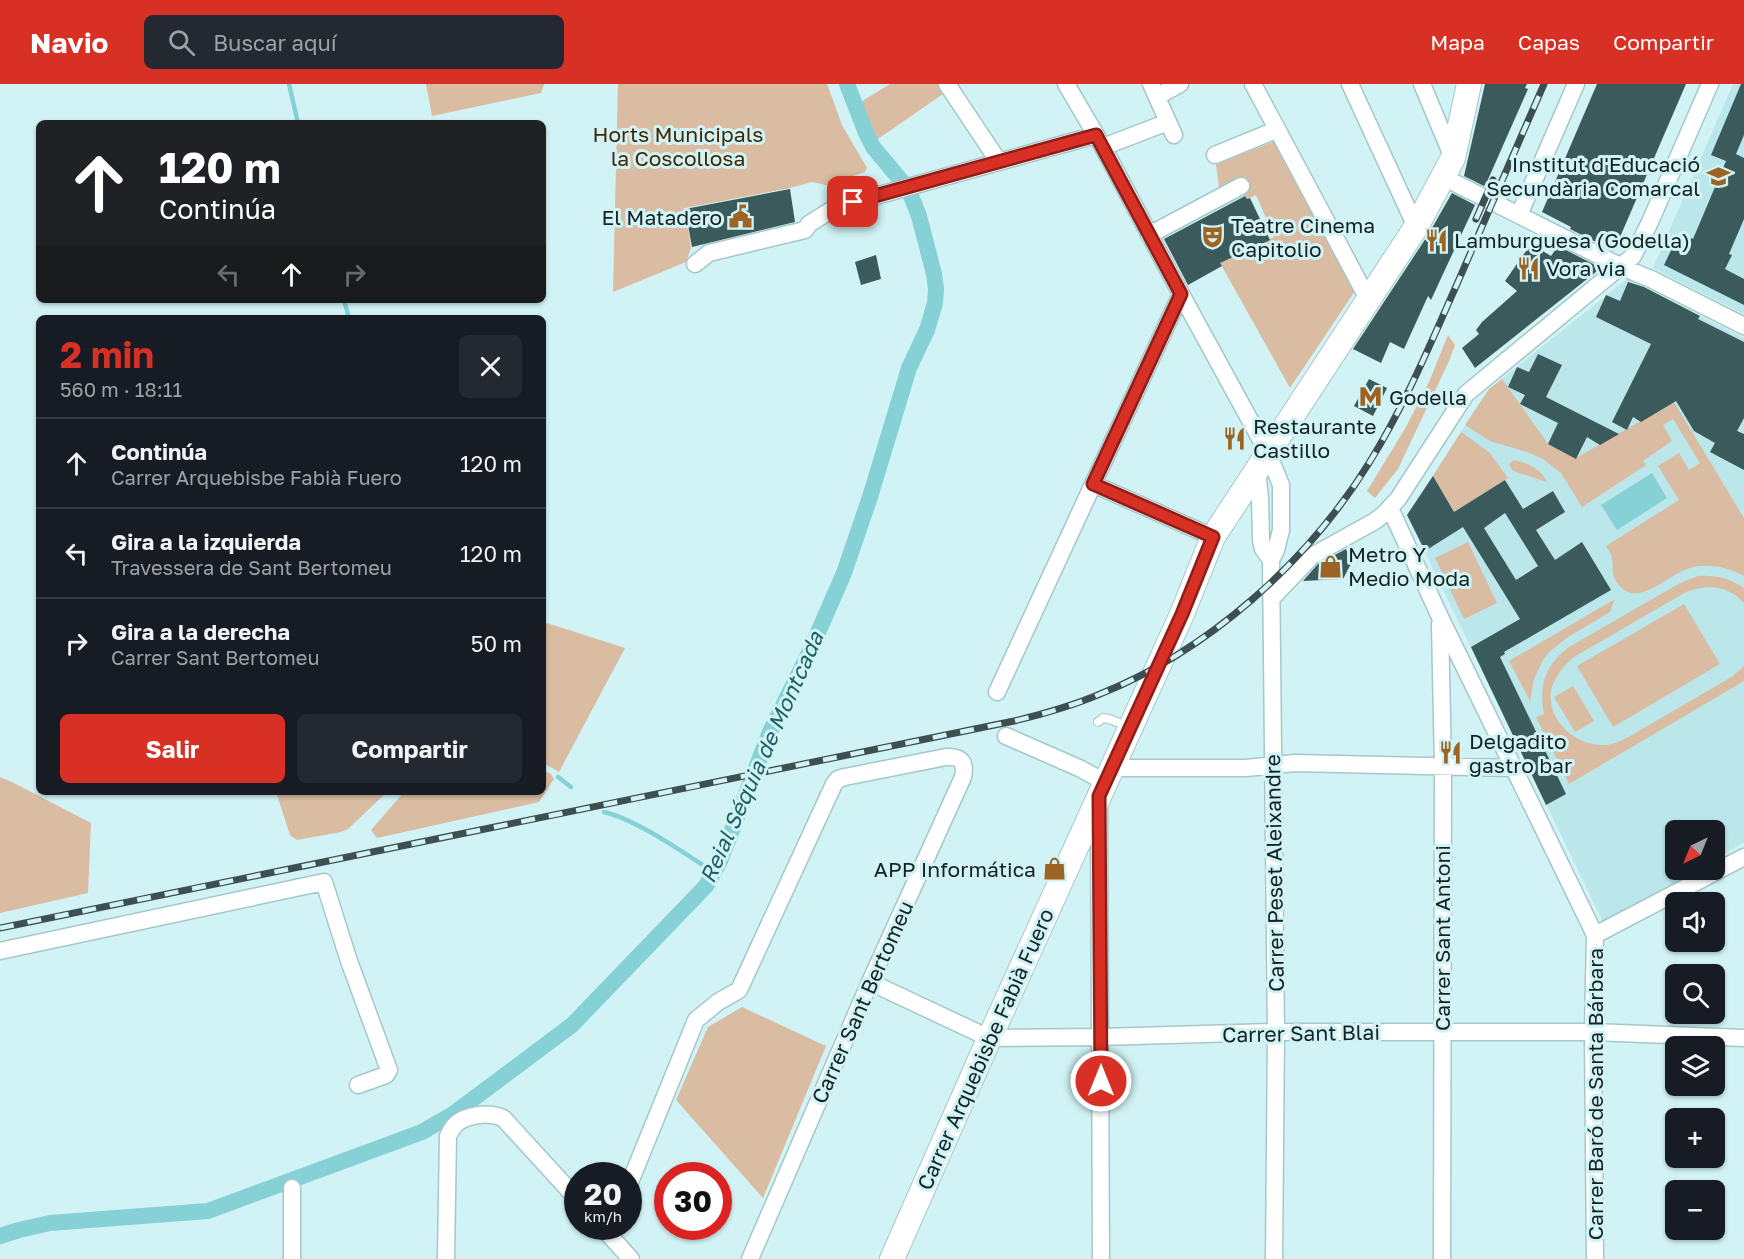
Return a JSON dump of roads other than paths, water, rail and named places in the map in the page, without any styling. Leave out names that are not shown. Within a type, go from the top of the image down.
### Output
[{"type":"street","points":[[947,84],[999,162]]},
{"type":"street","points":[[1066,84],[1181,294],[1263,462]]},
{"type":"street","points":[[695,264],[709,253],[805,230],[809,224],[836,207],[999,162],[1171,129],[1155,90],[1180,84]]},
{"type":"street","points":[[1253,84],[1369,301]]},
{"type":"street","points":[[1350,84],[1416,227]]},
{"type":"street","points":[[1422,84],[1448,168],[1519,216],[1744,326]]},
{"type":"street","name":"Carrer Arquebisbe Fabià Fuero","points":[[892,1259],[989,1038],[1182,614],[1213,537],[1416,227],[1448,168],[1469,84]]},
{"type":"street","points":[[1519,216],[1576,84]]},
{"type":"street","points":[[1272,598],[1312,556],[1375,521],[1390,508],[1405,489],[1466,394],[1633,256],[1649,225],[1710,84]]},
{"type":"street","points":[[1215,155],[1276,130]]},
{"type":"street","points":[[1149,235],[1241,186]]},
{"type":"street","points":[[998,692],[1181,294]]},
{"type":"street","name":"Carrer Peset Aleixandre","points":[[1263,462],[1260,498],[1261,540],[1263,549],[1271,560],[1272,598],[1276,1032],[1274,1259]]},
{"type":"street","points":[[1093,484],[1213,537]]},
{"type":"street","name":"Carrer Baró de Santa Bárbara","points":[[1390,508],[1512,768],[1595,935],[1594,1259]]},
{"type":"street","name":"Carrer Sant Antoni","points":[[1440,617],[1443,766],[1442,1259]]},
{"type":"street","points":[[1006,736],[1105,782],[1295,764],[1512,768]]},
{"type":"street","name":"Carrer Sant Bertomeu","points":[[638,1162],[696,1020],[718,1002],[739,990],[825,801],[838,779],[946,757],[958,758],[963,762],[965,768],[963,777],[870,982],[750,1259]]},
{"type":"street","points":[[1101,1259],[1101,1037],[1105,782]]},
{"type":"street","points":[[1595,935],[1744,857]]},
{"type":"street","points":[[0,951],[324,882],[349,961],[389,1070],[386,1075],[358,1085]]},
{"type":"street","name":"Carrer Sant Blai","points":[[870,982],[989,1038],[1276,1032],[1593,1032],[1744,1038]]},
{"type":"street","points":[[446,1259],[448,1136],[455,1124],[466,1118],[493,1114],[503,1118],[564,1185]]},
{"type":"street","points":[[292,1188],[292,1259]]},
{"type":"street","points":[[616,1240],[631,1259]]},
{"type":"lane","points":[[1098,722],[1103,718],[1130,727]]},
{"type":"waterway","points":[[289,84],[297,120]]},
{"type":"waterway","name":"Reial Séquia de Montcada","points":[[847,84],[873,147],[904,184]]},
{"type":"waterway","name":"Reial Séquia de Montcada","points":[[0,1236],[50,1223],[208,1211],[422,1132],[453,1114],[572,1025],[706,886],[720,861],[770,732],[809,653],[844,573],[870,497],[909,368],[927,330],[935,303],[936,289],[919,216],[911,196]]},
{"type":"waterway","points":[[345,303],[348,315]]},
{"type":"waterway","points":[[558,777],[571,787]]},
{"type":"waterway","points":[[604,812],[646,829],[714,872]]},
{"type":"railway","points":[[0,928],[1014,721],[1079,702],[1140,676],[1179,654],[1252,600],[1286,568],[1344,500],[1382,442],[1416,375],[1544,84]]},
{"type":"railway","points":[[1476,219],[1493,180]]},
{"type":"place","name":"Institut d'Educació Secundària Comarcal","points":[[1718,176]]},
{"type":"place","name":"El Matadero","points":[[740,217]]},
{"type":"place","name":"Teatre Cinema Capitolio","points":[[1213,237]]},
{"type":"place","name":"Lamburguesa (Godella)","points":[[1436,240]]},
{"type":"place","name":"Vora via","points":[[1528,268]]},
{"type":"place","name":"Godella","points":[[1371,397]]},
{"type":"place","name":"Restaurante Castillo","points":[[1235,438]]},
{"type":"place","name":"Metro Y Medio Moda","points":[[1330,566]]},
{"type":"place","name":"Delgadito gastro bar","points":[[1451,753]]},
{"type":"place","name":"APP Informática","points":[[1054,869]]},
{"type":"park label","name":"Horts Municipals la Coscollosa","points":[[678,146]]}]
